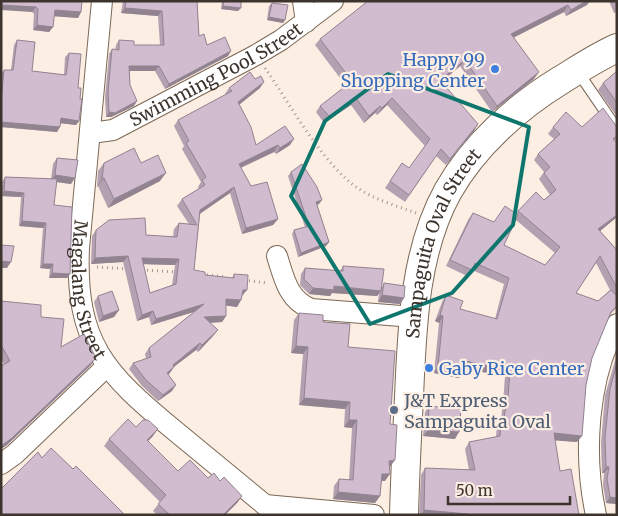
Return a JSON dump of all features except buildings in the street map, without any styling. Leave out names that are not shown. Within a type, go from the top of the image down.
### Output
[{"type":"street","name":"Magalang Street","points":[[102,1],[78,266],[82,313],[106,367],[135,398],[261,510]]},
{"type":"street","points":[[303,1],[306,22]]},
{"type":"street","name":"Swimming Pool Street","points":[[91,133],[113,130],[256,55],[306,22],[333,1]]},
{"type":"street","name":"Sampaguita Oval Street","points":[[404,515],[414,317],[425,248],[435,220],[449,190],[490,138],[510,117],[535,97],[577,70],[617,48]]},
{"type":"street","points":[[277,256],[293,298],[311,309],[414,317]]},
{"type":"street","points":[[596,515],[590,490],[587,450],[591,407],[602,364],[617,324]]},
{"type":"street","points":[[1,464],[106,367]]},
{"type":"street","points":[[261,510],[374,515]]},
{"type":"lane","points":[[577,70],[617,129]]},
{"type":"path","points":[[256,55],[309,134],[343,176],[373,196],[435,220]]},
{"type":"path","points":[[78,266],[187,273]]},
{"type":"path","points":[[196,274],[229,278]]},
{"type":"path","points":[[238,279],[288,287]]},
{"type":"highlighted area","points":[[388,74],[529,127],[513,225],[452,293],[370,324],[291,196],[325,121]]},
{"type":"place","name":"Happy 99 Shopping Center","points":[[495,69]]},
{"type":"place","name":"Gaby Rice Center","points":[[429,368]]},
{"type":"place","name":"J&T Express Sampaguita Oval","points":[[394,410]]}]
